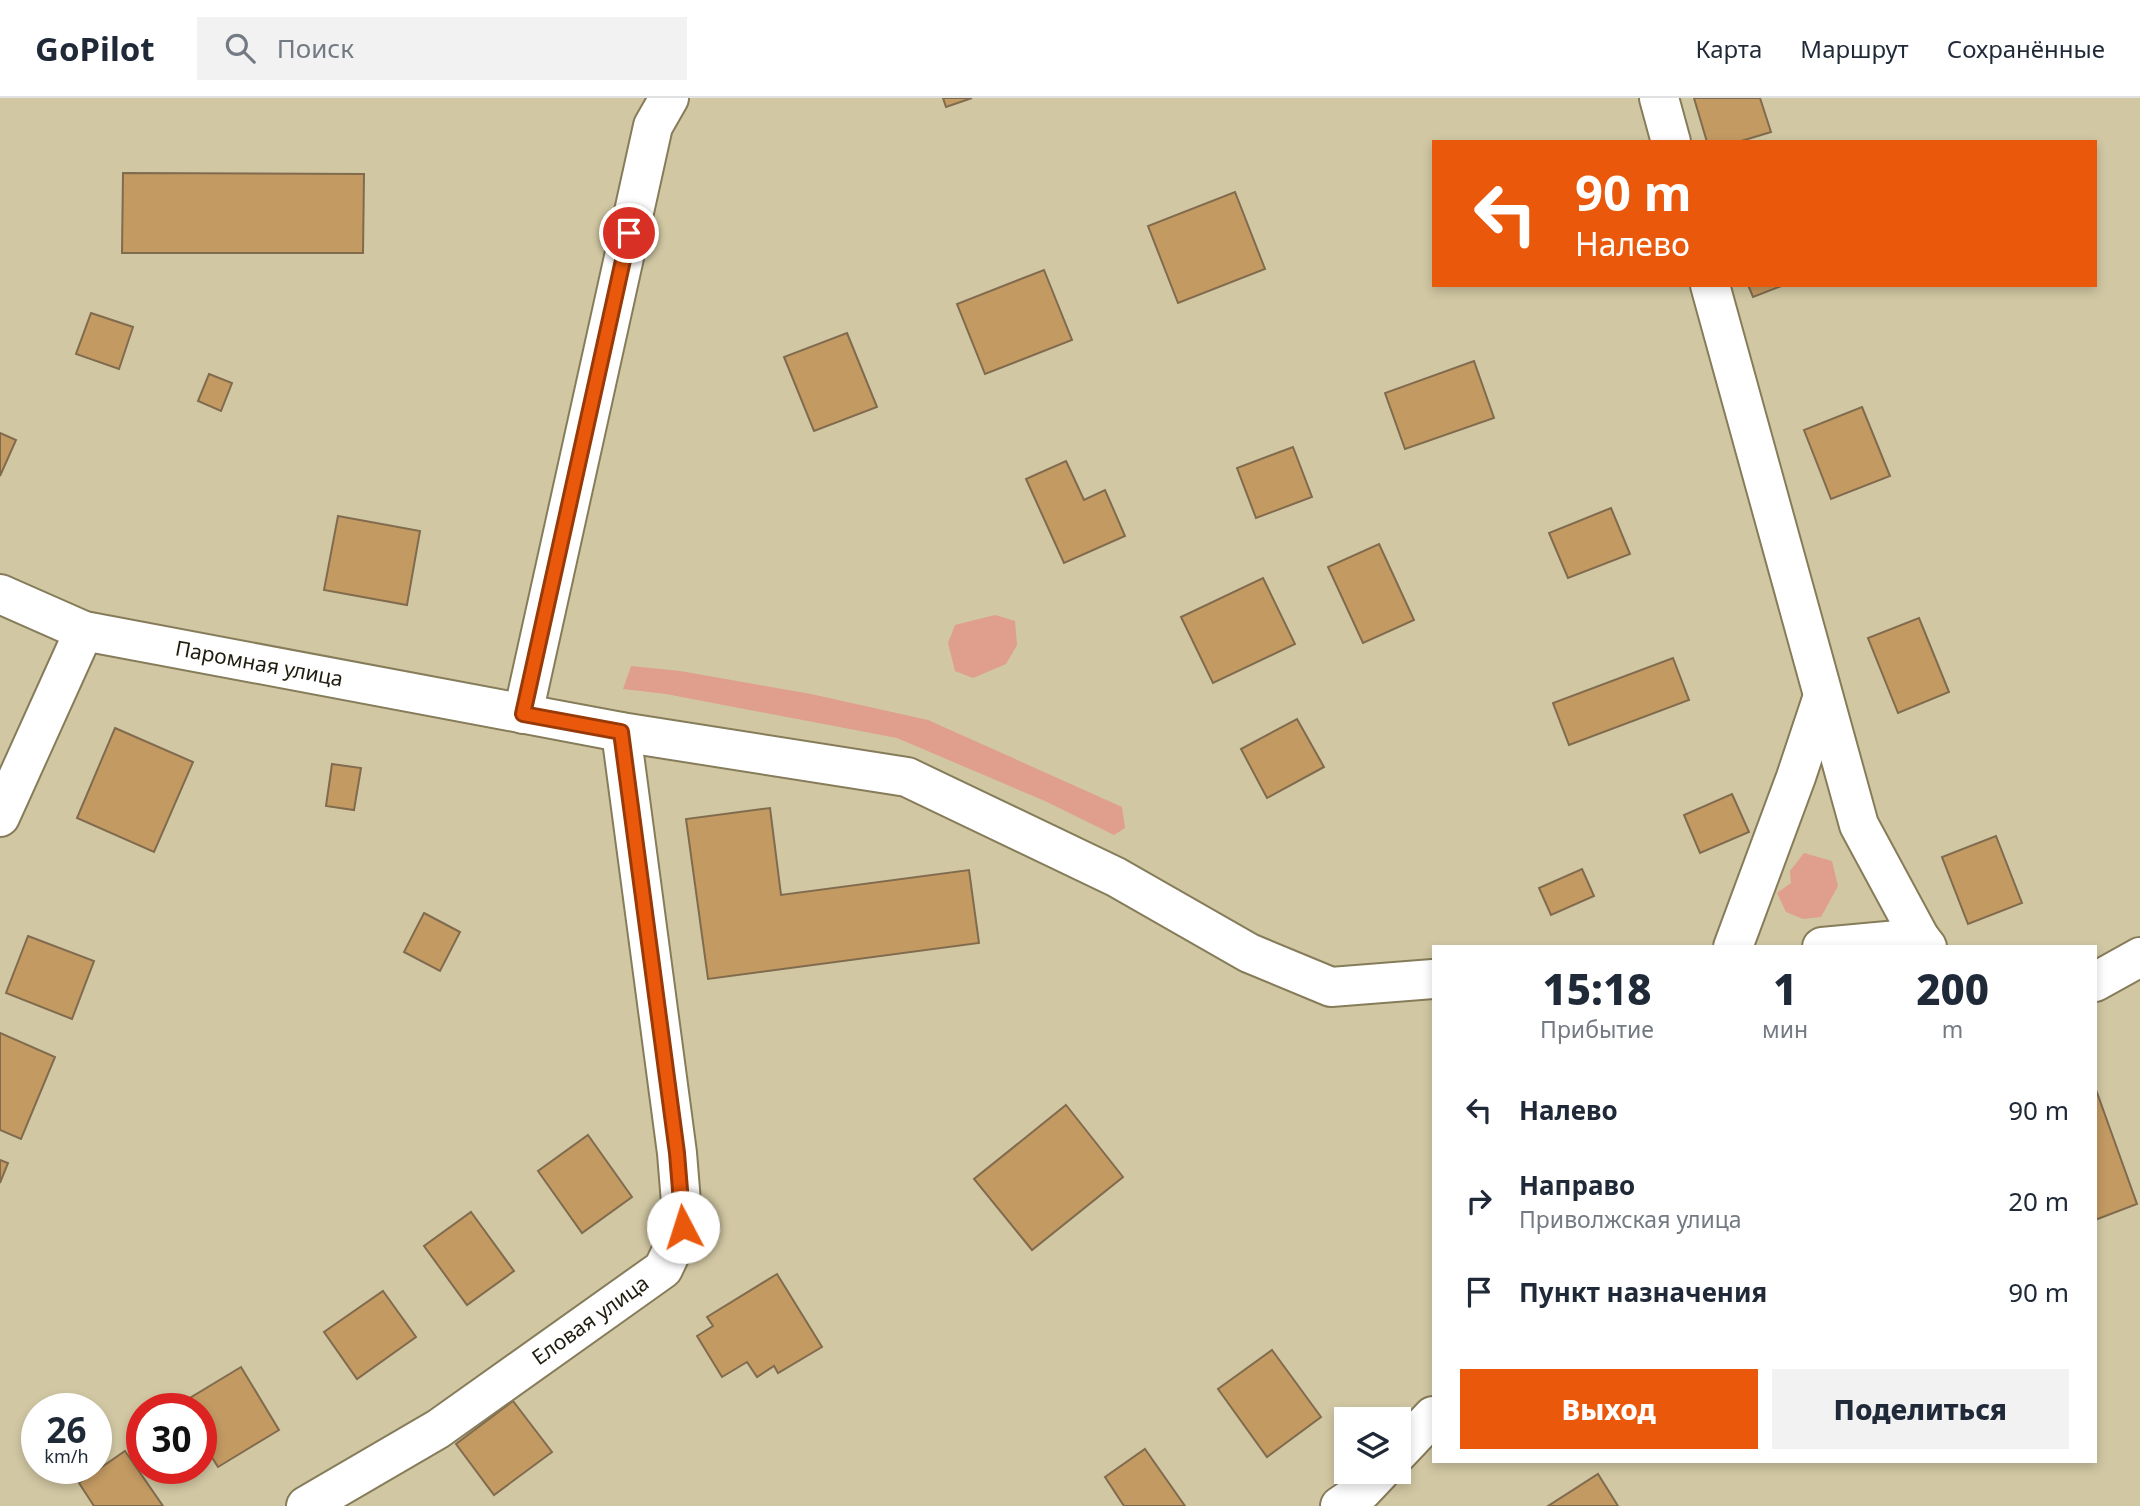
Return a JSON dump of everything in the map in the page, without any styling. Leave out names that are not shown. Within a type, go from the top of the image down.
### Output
[{"type":"street","points":[[523,714],[653,126],[669,98]]},
{"type":"street","points":[[1659,98],[1670,140]]},
{"type":"street","points":[[1711,287],[1859,825],[1924,943],[1873,945]]},
{"type":"street","name":"Паромная улица","points":[[0,594],[84,631],[621,732],[907,777],[1116,877],[1249,953],[1331,988],[1432,979]]},
{"type":"street","points":[[0,817],[84,631]]},
{"type":"street","points":[[1734,945],[1823,696]]},
{"type":"street","name":"Еловая улица","points":[[306,1506],[438,1429],[663,1269],[683,1227],[677,1153],[621,732]]},
{"type":"street","points":[[2097,981],[2140,957]]},
{"type":"street","points":[[1411,1439],[1432,1417]]},
{"type":"street","points":[[1340,1506],[1369,1484]]},
{"type":"shaded area","points":[[995,615],[1015,621],[1017,645],[1006,664],[973,678],[955,671],[948,643],[955,625]]},
{"type":"shaded area","points":[[631,666],[680,671],[811,694],[928,720],[1122,807],[1125,828],[1114,835],[1045,801],[897,738],[666,694],[623,689]]},
{"type":"shaded area","points":[[1804,853],[1832,861],[1838,886],[1821,917],[1803,919],[1786,912],[1777,893],[1791,883],[1790,871]]},
{"type":"building","points":[[943,98],[972,98],[946,107]]},
{"type":"building","points":[[1694,98],[1760,98],[1771,132],[1745,140],[1706,140]]},
{"type":"building","points":[[123,173],[364,174],[363,253],[122,253]]},
{"type":"building","points":[[1235,192],[1265,269],[1178,303],[1148,226]]},
{"type":"building","points":[[1044,270],[1072,340],[985,374],[957,304]]},
{"type":"building","points":[[1749,287],[1779,287],[1753,297]]},
{"type":"building","points":[[91,313],[133,327],[119,369],[76,354]]},
{"type":"building","points":[[847,333],[877,407],[814,431],[784,357]]},
{"type":"building","points":[[1474,361],[1494,418],[1405,449],[1385,393]]},
{"type":"building","points":[[209,374],[232,383],[221,411],[198,401]]},
{"type":"building","points":[[1862,407],[1890,476],[1831,499],[1804,430]]},
{"type":"building","points":[[0,433],[16,440],[0,476]]},
{"type":"building","points":[[1293,447],[1312,497],[1256,518],[1237,468]]},
{"type":"building","points":[[1066,461],[1084,500],[1105,490],[1125,536],[1064,563],[1026,479]]},
{"type":"building","points":[[1611,508],[1630,554],[1568,578],[1549,533]]},
{"type":"building","points":[[338,516],[420,531],[407,605],[324,590]]},
{"type":"building","points":[[1379,544],[1414,620],[1363,643],[1328,567]]},
{"type":"building","points":[[1263,578],[1295,644],[1213,683],[1181,617]]},
{"type":"building","points":[[1919,618],[1949,692],[1898,713],[1868,638]]},
{"type":"building","points":[[1673,658],[1689,700],[1569,745],[1553,703]]},
{"type":"building","points":[[1297,719],[1324,767],[1267,798],[1241,749]]},
{"type":"building","points":[[115,728],[193,762],[154,852],[77,818]]},
{"type":"building","points":[[332,764],[361,768],[354,810],[326,806]]},
{"type":"building","points":[[1732,794],[1749,832],[1700,853],[1684,815]]},
{"type":"building","points":[[770,808],[781,895],[969,870],[979,943],[708,979],[686,819]]},
{"type":"building","points":[[1996,836],[2022,903],[1968,924],[1942,857]]},
{"type":"building","points":[[1582,869],[1594,896],[1551,915],[1539,888]]},
{"type":"building","points":[[424,913],[460,932],[440,971],[404,952]]},
{"type":"building","points":[[28,936],[94,961],[72,1019],[6,993]]},
{"type":"building","points":[[0,1033],[55,1057],[21,1139],[0,1130]]},
{"type":"building","points":[[2097,1093],[2137,1204],[2097,1219]]},
{"type":"building","points":[[1066,1105],[1123,1177],[1032,1250],[974,1179]]},
{"type":"building","points":[[588,1135],[632,1197],[582,1233],[538,1171]]},
{"type":"building","points":[[0,1160],[8,1163],[0,1183]]},
{"type":"building","points":[[471,1212],[514,1271],[467,1305],[424,1246]]},
{"type":"building","points":[[777,1274],[822,1347],[778,1373],[774,1366],[757,1377],[747,1362],[722,1377],[697,1336],[713,1326],[707,1317]]},
{"type":"building","points":[[383,1291],[416,1337],[357,1379],[324,1332]]},
{"type":"building","points":[[1272,1350],[1321,1417],[1267,1457],[1218,1389]]},
{"type":"building","points":[[241,1367],[279,1430],[218,1467],[217,1393],[198,1393]]},
{"type":"building","points":[[513,1401],[552,1452],[494,1495],[456,1444]]},
{"type":"building","points":[[1145,1449],[1185,1506],[1124,1506],[1105,1477]]},
{"type":"building","points":[[125,1451],[126,1484],[148,1484],[163,1506],[94,1506],[80,1484],[112,1484],[112,1460]]},
{"type":"building","points":[[1598,1474],[1618,1506],[1548,1506]]},
{"type":"route","points":[[629,233],[523,714],[621,732],[677,1153],[683,1227]]}]
